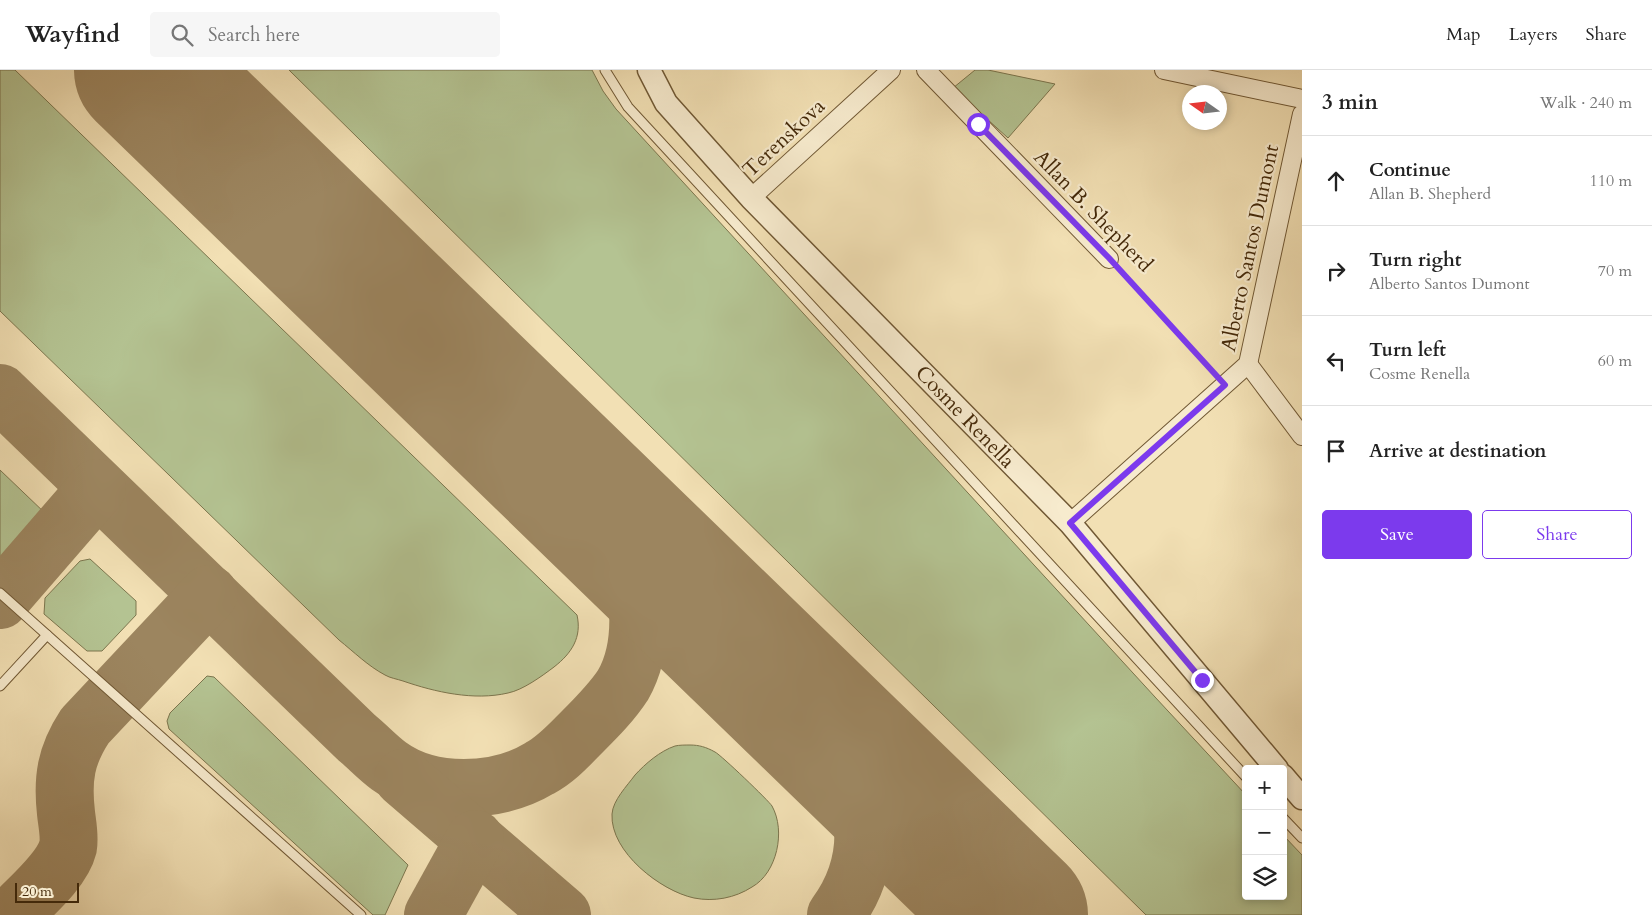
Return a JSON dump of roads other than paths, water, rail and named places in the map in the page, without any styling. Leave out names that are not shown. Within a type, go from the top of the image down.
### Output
[{"type":"street","name":"Cosme Renella","points":[[649,70],[666,103],[751,198],[1070,523],[1274,765]]},
{"type":"street","name":"Terenskova","points":[[751,198],[890,70]]},
{"type":"street","name":"Allan B. Shepherd","points":[[926,70],[1109,258]]},
{"type":"street","points":[[1164,70],[1302,99]]},
{"type":"street","name":"Alberto Santos Dumont","points":[[1070,523],[1248,364],[1302,114]]},
{"type":"street","points":[[1248,364],[1302,436]]},
{"type":"street","points":[[1287,780],[1301,795]]},
{"type":"lane","points":[[605,70],[628,107],[1242,773]]},
{"type":"lane","points":[[0,593],[361,915]]},
{"type":"lane","points":[[0,686],[47,635]]},
{"type":"lane","points":[[1287,822],[1302,838]]}]
